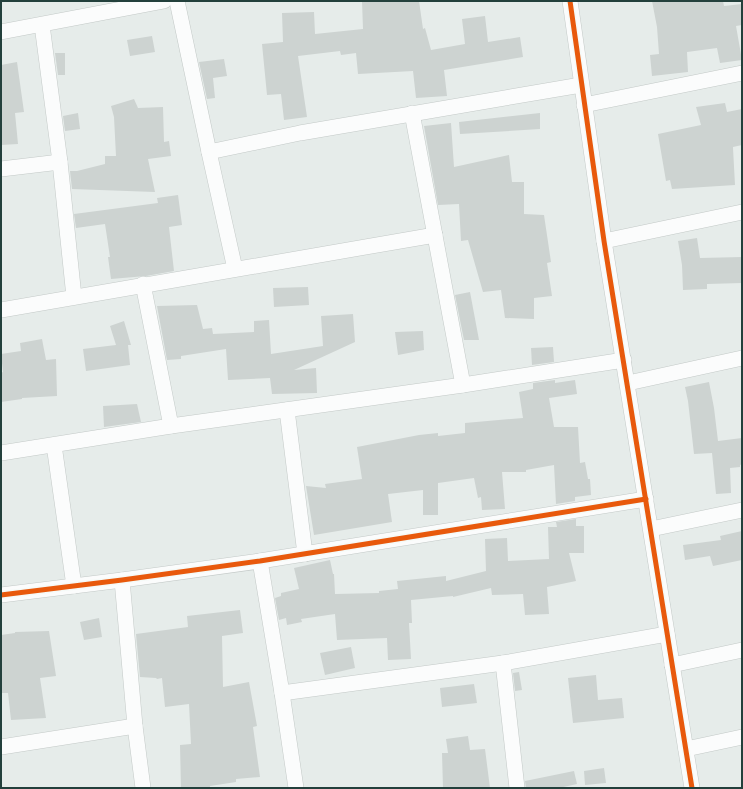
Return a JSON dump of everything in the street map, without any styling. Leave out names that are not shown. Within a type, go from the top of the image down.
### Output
[{"type":"street","points":[[1,32],[164,1]]},
{"type":"street","points":[[177,1],[235,269]]},
{"type":"street","points":[[570,1],[580,85],[604,241],[692,788]]},
{"type":"street","points":[[42,24],[60,162],[74,297]]},
{"type":"street","points":[[584,105],[742,73]]},
{"type":"street","points":[[209,152],[300,133],[580,85]]},
{"type":"street","points":[[412,114],[463,385]]},
{"type":"street","points":[[1,169],[60,162]]},
{"type":"street","points":[[604,241],[742,212]]},
{"type":"street","points":[[1,310],[143,284],[435,235]]},
{"type":"street","points":[[143,284],[171,426]]},
{"type":"street","points":[[628,383],[742,358]]},
{"type":"street","points":[[1,453],[171,426],[463,385],[624,360]]},
{"type":"street","points":[[287,410],[306,554]]},
{"type":"street","points":[[54,445],[74,586]]},
{"type":"street","points":[[1,595],[260,561],[646,499]]},
{"type":"street","points":[[651,530],[742,510]]},
{"type":"street","points":[[260,561],[296,788]]},
{"type":"street","points":[[122,580],[135,726],[143,788]]},
{"type":"street","points":[[282,693],[503,663],[667,634]]},
{"type":"street","points":[[672,665],[742,650]]},
{"type":"street","points":[[503,663],[517,788]]},
{"type":"street","points":[[1,747],[135,726]]},
{"type":"street","points":[[686,748],[742,738]]},
{"type":"building","points":[[362,1],[419,1],[423,29],[425,28],[431,50],[465,44],[462,19],[485,16],[488,42],[520,37],[523,57],[444,70],[447,96],[416,98],[413,71],[358,74],[356,53],[341,55],[340,51],[298,56],[307,117],[284,120],[281,94],[267,95],[262,44],[283,42],[282,13],[314,12],[315,34],[363,29]]},
{"type":"building","points":[[652,1],[723,1],[724,6],[742,4],[742,25],[736,26],[742,60],[720,63],[717,48],[687,52],[688,72],[652,76],[650,55],[659,54],[657,27]]},
{"type":"building","points":[[152,36],[155,52],[130,56],[127,40]]},
{"type":"building","points":[[55,53],[65,53],[65,75],[58,75]]},
{"type":"building","points":[[224,59],[227,76],[213,78],[215,98],[207,99],[199,62]]},
{"type":"building","points":[[17,62],[24,112],[15,113],[18,144],[1,145],[1,65]]},
{"type":"building","points":[[134,99],[138,108],[163,107],[164,142],[169,141],[171,156],[148,159],[155,192],[72,189],[70,171],[77,171],[105,164],[105,156],[116,156],[114,117],[111,106]]},
{"type":"building","points":[[725,103],[727,112],[742,109],[742,145],[733,147],[735,185],[672,189],[670,180],[666,181],[658,134],[701,125],[696,107]]},
{"type":"building","points":[[78,113],[80,129],[65,131],[63,116]]},
{"type":"building","points":[[540,113],[540,129],[460,134],[459,122]]},
{"type":"building","points":[[451,123],[454,167],[509,155],[512,182],[524,182],[524,214],[544,215],[551,262],[547,263],[552,296],[534,298],[534,319],[505,318],[501,290],[483,292],[468,240],[461,241],[459,204],[438,205],[424,126]]},
{"type":"building","points":[[178,195],[182,225],[169,227],[174,271],[146,276],[111,279],[108,257],[110,257],[105,224],[76,228],[74,214],[158,203],[157,198]]},
{"type":"building","points":[[697,238],[700,258],[742,257],[742,283],[707,284],[707,289],[683,290],[682,265],[678,241]]},
{"type":"building","points":[[308,287],[309,305],[274,307],[273,288]]},
{"type":"building","points":[[470,292],[479,340],[464,340],[455,295]]},
{"type":"building","points":[[197,305],[203,329],[212,328],[213,334],[254,332],[254,321],[269,320],[271,354],[323,346],[321,316],[353,314],[355,342],[294,370],[316,368],[317,393],[272,394],[270,378],[228,380],[226,349],[181,356],[181,359],[167,360],[157,306]]},
{"type":"building","points":[[124,321],[131,345],[128,345],[130,365],[86,371],[83,349],[116,345],[110,326]]},
{"type":"building","points":[[423,331],[424,350],[398,355],[395,332]]},
{"type":"building","points":[[42,339],[46,360],[56,359],[57,396],[22,398],[1,402],[1,373],[3,372],[1,354],[21,351],[20,343]]},
{"type":"building","points":[[553,347],[554,362],[532,365],[531,348]]},
{"type":"building","points":[[555,380],[555,383],[575,380],[577,394],[549,398],[554,427],[578,427],[580,463],[585,462],[588,479],[590,479],[591,495],[575,497],[575,501],[556,504],[554,465],[526,470],[526,472],[502,472],[505,509],[482,510],[481,497],[478,498],[474,478],[438,483],[438,515],[423,515],[423,490],[388,494],[392,522],[314,535],[306,486],[326,488],[325,484],[362,479],[357,447],[419,435],[438,433],[438,436],[465,433],[465,423],[523,418],[519,392],[533,389],[533,383]]},
{"type":"building","points":[[709,382],[718,441],[742,438],[742,464],[740,467],[730,468],[731,493],[716,494],[712,453],[694,454],[685,387]]},
{"type":"building","points":[[137,404],[141,422],[104,427],[103,406]]},
{"type":"building","points":[[576,519],[576,526],[584,526],[584,553],[569,553],[576,581],[547,587],[549,614],[525,615],[523,594],[492,595],[491,588],[453,597],[411,600],[412,623],[409,623],[411,659],[388,660],[387,638],[337,640],[335,614],[301,619],[302,622],[287,625],[286,618],[279,620],[275,598],[281,596],[281,593],[299,589],[294,568],[330,560],[334,574],[335,594],[379,593],[379,591],[398,589],[397,581],[446,576],[446,581],[486,571],[485,539],[507,538],[508,561],[549,559],[548,527],[557,527],[556,522]]},
{"type":"building","points":[[742,531],[742,560],[713,566],[710,556],[685,560],[683,545],[721,540],[720,536]]},
{"type":"building","points":[[240,610],[243,633],[222,636],[223,687],[249,682],[257,726],[253,727],[260,777],[236,779],[236,782],[210,786],[210,788],[181,788],[180,745],[191,744],[189,704],[165,707],[162,678],[157,679],[140,677],[136,634],[188,627],[187,616]]},
{"type":"building","points":[[99,618],[102,637],[84,640],[80,622]]},
{"type":"building","points":[[49,631],[56,676],[40,678],[46,718],[11,720],[8,693],[1,693],[1,635],[15,632]]},
{"type":"building","points":[[351,647],[355,668],[325,675],[320,653]]},
{"type":"building","points":[[519,672],[522,690],[515,691],[513,673]]},
{"type":"building","points":[[596,675],[598,700],[622,698],[624,718],[573,723],[568,678]]},
{"type":"building","points":[[474,684],[477,703],[442,707],[440,688]]},
{"type":"building","points":[[468,736],[470,750],[485,749],[490,788],[443,788],[442,753],[448,753],[446,739]]},
{"type":"building","points":[[604,768],[606,783],[585,785],[584,771]]},
{"type":"building","points":[[574,771],[577,784],[559,788],[526,788],[525,781]]},
{"type":"cycle path","points":[[570,1],[604,241],[692,788]]},
{"type":"cycle path","points":[[1,595],[260,561],[646,499]]}]
